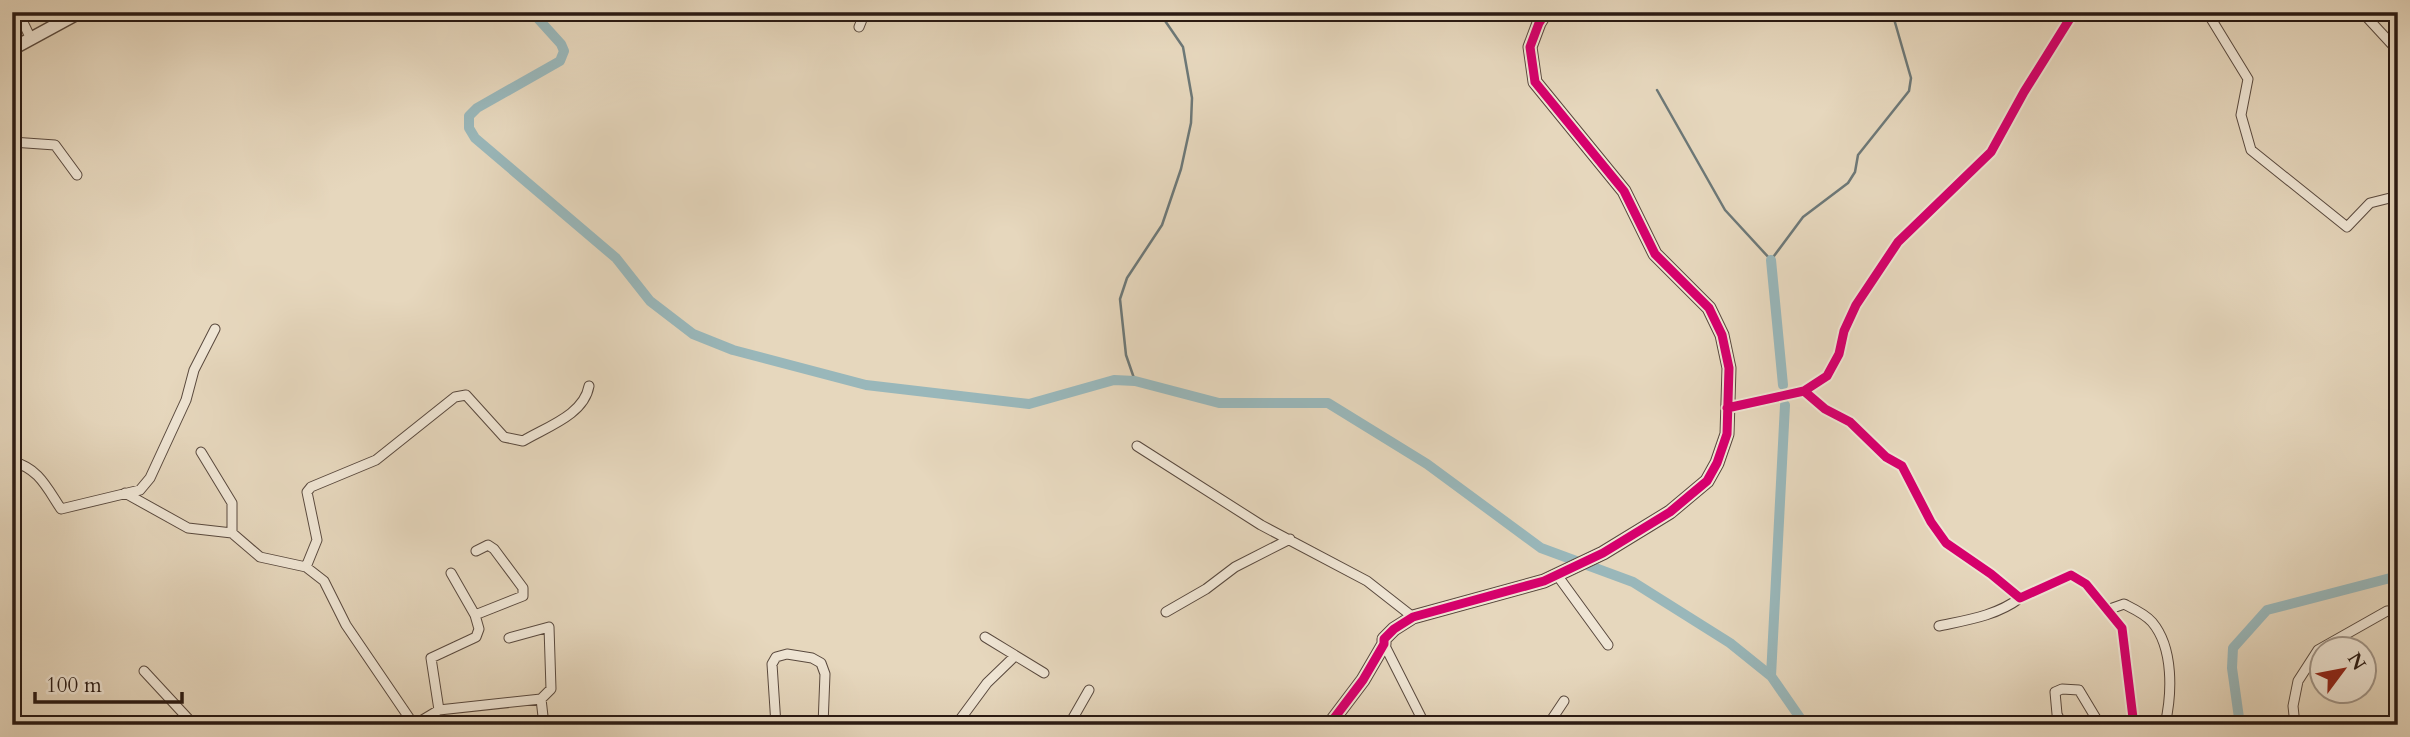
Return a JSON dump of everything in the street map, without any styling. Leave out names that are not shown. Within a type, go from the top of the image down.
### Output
[{"type":"street","points":[[18,12],[32,38]]},
{"type":"street","points":[[12,49],[80,12]]},
{"type":"street","points":[[859,27],[865,12]]},
{"type":"street","points":[[1332,720],[1363,680],[1384,644],[1384,639],[1394,629],[1413,617],[1544,581],[1603,553],[1670,512],[1707,481],[1717,463],[1727,434],[1729,368],[1722,335],[1709,308],[1655,254],[1624,191],[1535,82],[1530,47],[1546,12]]},
{"type":"street","points":[[1727,408],[1804,391],[1827,376],[1839,355],[1844,331],[1856,305],[1898,242],[1991,152],[2024,92],[2074,12]]},
{"type":"street","points":[[2207,12],[2248,79],[2241,115],[2251,150],[2347,227],[2371,203],[2398,196]]},
{"type":"street","points":[[2362,12],[2398,51]]},
{"type":"street","points":[[12,142],[55,145],[77,175]]},
{"type":"street","points":[[12,462],[25,464],[36,473],[61,509],[140,489],[150,478],[186,400],[194,370],[215,329]]},
{"type":"street","points":[[306,567],[317,540],[307,492],[311,488],[376,460],[455,397],[466,395],[504,437],[523,441],[578,409],[587,398],[589,386]]},
{"type":"street","points":[[1804,391],[1825,410],[1850,422],[1886,457],[1902,466],[1931,522],[1946,542],[2020,598]]},
{"type":"street","points":[[1137,446],[1261,525],[1367,581],[1413,617]]},
{"type":"street","points":[[201,452],[232,503],[232,533]]},
{"type":"street","points":[[125,493],[188,528],[232,533],[260,557],[306,567],[324,581],[346,625],[414,725],[439,710],[541,699],[551,689],[549,627],[509,638]]},
{"type":"street","points":[[1166,612],[1206,589],[1235,567],[1290,539]]},
{"type":"street","points":[[475,615],[523,596],[523,588],[494,549],[488,545],[476,551]]},
{"type":"street","points":[[439,710],[431,658],[476,637],[479,628],[475,615],[452,573]]},
{"type":"street","points":[[1557,575],[1608,645]]},
{"type":"street","points":[[1939,626],[1988,615],[2071,575],[2086,584],[2122,628],[2132,725]]},
{"type":"street","points":[[2107,610],[2124,604],[2154,624],[2169,659],[2171,700],[2165,725]]},
{"type":"street","points":[[2295,725],[2293,706],[2298,681],[2318,650],[2387,611],[2398,610]]},
{"type":"street","points":[[985,638],[1044,673]]},
{"type":"street","points":[[1384,644],[1425,725]]},
{"type":"street","points":[[776,725],[772,664],[776,657],[786,654],[812,658],[821,663],[825,674],[823,725]]},
{"type":"street","points":[[956,725],[987,683],[1015,656]]},
{"type":"street","points":[[144,671],[194,725]]},
{"type":"street","points":[[2062,725],[2057,714],[2055,692],[2063,689],[2080,690],[2100,725]]},
{"type":"street","points":[[1069,725],[1089,690]]},
{"type":"street","points":[[541,699],[544,725]]},
{"type":"street","points":[[1548,725],[1564,702]]},
{"type":"waterway","points":[[532,12],[561,44],[564,51],[560,61],[477,108],[469,116],[469,128],[475,138],[616,258],[650,301],[693,334],[733,350],[866,385],[1029,404],[1114,380],[1135,381],[1219,403],[1328,403],[1427,464],[1541,548],[1633,582],[1730,643],[1771,676],[1805,725]]},
{"type":"waterway","points":[[1135,381],[1126,355],[1120,299],[1127,278],[1162,225],[1181,169],[1191,123],[1192,98],[1183,47],[1159,12]]},
{"type":"waterway","points":[[1657,90],[1725,210],[1771,260],[1803,217],[1848,183],[1855,172],[1858,155],[1909,91],[1911,78],[1892,12]]},
{"type":"waterway","points":[[1771,260],[1783,385]]},
{"type":"waterway","points":[[1771,676],[1785,405]]},
{"type":"waterway","points":[[2240,725],[2232,668],[2233,648],[2267,610],[2398,576]]},
{"type":"cycle path","points":[[1329,725],[1363,680],[1384,644],[1384,639],[1394,629],[1413,617],[1544,581],[1603,553],[1670,512],[1707,481],[1717,463],[1727,434],[1729,368],[1722,335],[1709,308],[1655,254],[1624,191],[1535,82],[1530,47],[1546,12]]},
{"type":"cycle path","points":[[1727,408],[1804,391],[1827,376],[1839,354],[1844,331],[1856,305],[1898,242],[1991,152],[2024,92],[2074,12]]},
{"type":"cycle path","points":[[1804,391],[1825,409],[1850,422],[1886,457],[1902,466],[1931,522],[1946,543],[2020,598],[2071,575],[2086,584],[2122,628],[2132,725]]}]
